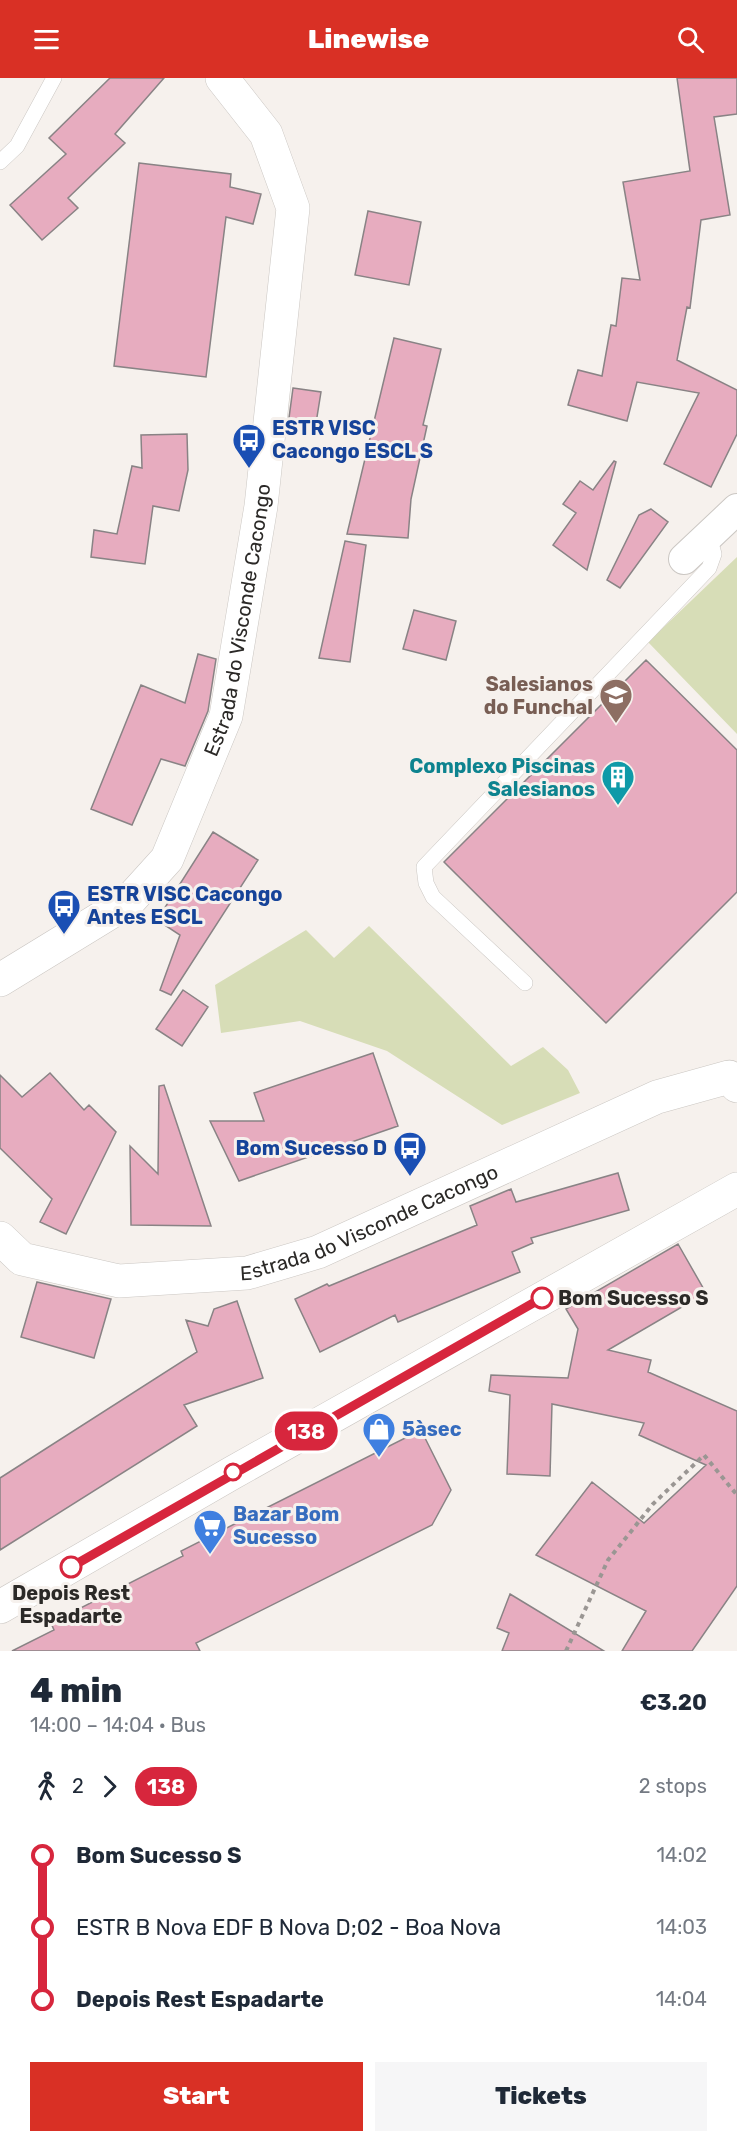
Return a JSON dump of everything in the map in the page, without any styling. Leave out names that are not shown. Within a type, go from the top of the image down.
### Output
[{"type":"street","name":"Estrada do Visconde Cacongo","points":[[0,980],[129,901],[167,859],[226,716],[261,506],[293,208],[266,134],[222,78]]},
{"type":"street","points":[[684,559],[737,509]]},
{"type":"street","name":"Estrada do Visconde Cacongo","points":[[0,1238],[22,1259],[119,1281],[247,1273],[318,1252],[657,1097],[734,1079]]},
{"type":"street","points":[[0,1607],[294,1438],[737,1189]]},
{"type":"lane","points":[[0,162],[17,146],[54,78]]},
{"type":"lane","points":[[525,984],[433,897],[426,883],[424,867],[709,568],[714,554],[709,536]]},
{"type":"path","points":[[566,1651],[608,1560],[653,1504],[704,1455],[737,1495]]},
{"type":"green space","points":[[737,557],[737,734],[648,642]]},
{"type":"green space","points":[[369,926],[511,1066],[543,1047],[568,1070],[580,1093],[502,1125],[387,1051],[300,1021],[221,1033],[215,985],[306,930],[334,958]]},
{"type":"building","points":[[110,78],[164,78],[115,134],[125,143],[68,198],[78,208],[42,240],[10,205],[66,154],[49,138]]},
{"type":"building","points":[[677,78],[737,78],[737,114],[714,117],[730,215],[701,220],[690,308],[687,307],[677,360],[737,390],[737,434],[711,487],[664,464],[699,393],[637,382],[627,421],[568,405],[578,370],[602,376],[611,325],[616,326],[622,278],[640,280],[623,182],[690,171]]},
{"type":"building","points":[[139,163],[231,174],[230,187],[261,194],[253,224],[226,217],[206,377],[114,366]]},
{"type":"building","points":[[368,211],[421,222],[409,285],[355,275]]},
{"type":"building","points":[[394,338],[441,349],[423,425],[427,426],[411,499],[408,538],[347,534]]},
{"type":"building","points":[[293,388],[321,392],[316,423],[289,418]]},
{"type":"building","points":[[187,434],[188,470],[179,511],[153,506],[145,564],[91,557],[94,530],[117,534],[132,466],[142,468],[141,435]]},
{"type":"building","points":[[614,461],[616,462],[587,570],[553,545],[576,513],[563,504],[580,481],[593,490]]},
{"type":"building","points":[[651,509],[668,522],[620,588],[607,580],[639,515]]},
{"type":"building","points":[[345,541],[366,545],[350,662],[319,658]]},
{"type":"building","points":[[414,610],[456,621],[446,660],[403,649]]},
{"type":"building","points":[[198,654],[216,659],[208,711],[185,766],[161,759],[132,825],[91,809],[141,685],[185,703]]},
{"type":"building","name":"Complexo Piscinas Salesianos","points":[[646,660],[737,750],[737,892],[606,1023],[444,862]]},
{"type":"building","points":[[213,832],[258,860],[171,995],[160,990],[180,935],[157,920]]},
{"type":"building","points":[[183,990],[208,1007],[182,1046],[156,1029]]},
{"type":"building","points":[[373,1053],[398,1126],[239,1181],[210,1121],[264,1121],[254,1093]]},
{"type":"building","points":[[50,1073],[84,1110],[89,1105],[116,1132],[66,1234],[40,1222],[52,1199],[0,1148],[0,1075],[22,1097]]},
{"type":"building","points":[[164,1085],[211,1226],[131,1225],[130,1146],[158,1174],[159,1086]]},
{"type":"building","points":[[618,1173],[629,1210],[531,1238],[533,1243],[512,1252],[520,1272],[398,1322],[395,1315],[320,1352],[295,1299],[327,1284],[329,1286],[477,1225],[470,1206],[511,1189],[516,1202]]},
{"type":"building","points":[[678,1244],[706,1293],[608,1350],[651,1360],[648,1372],[737,1411],[737,1586],[692,1651],[622,1651],[646,1611],[536,1555],[592,1482],[644,1523],[706,1465],[639,1435],[644,1423],[552,1404],[550,1476],[507,1474],[510,1395],[489,1391],[491,1375],[568,1378],[578,1329],[566,1309]]},
{"type":"building","points":[[37,1282],[111,1299],[94,1358],[21,1337]]},
{"type":"building","points":[[237,1301],[263,1378],[184,1405],[197,1426],[0,1550],[0,1478],[197,1352],[186,1320],[208,1326],[214,1309]]},
{"type":"building","points":[[421,1430],[451,1490],[432,1525],[196,1643],[200,1651],[12,1651],[54,1630],[51,1623],[183,1556],[181,1551]]},
{"type":"building","points":[[510,1594],[604,1651],[502,1651],[509,1633],[497,1628]]},
{"type":"bus line","name":"138","points":[[71,1567],[542,1298]]},
{"type":"place","name":"ESTR VISC Cacongo ESCL S","points":[[249,469]]},
{"type":"place","name":"Salesianos do Funchal","points":[[616,724]]},
{"type":"place","name":"Complexo Piscinas Salesianos","points":[[618,806]]},
{"type":"place","name":"ESTR VISC Cacongo Antes ESCL","points":[[64,935]]},
{"type":"place","name":"Bom Sucesso D","points":[[410,1177]]},
{"type":"place","name":"Bom Sucesso S","points":[[542,1298]]},
{"type":"place","name":"5àsec","points":[[379,1458]]},
{"type":"place","name":"Bazar Bom Sucesso","points":[[210,1555]]},
{"type":"place","name":"Depois Rest Espadarte","points":[[71,1567]]}]
